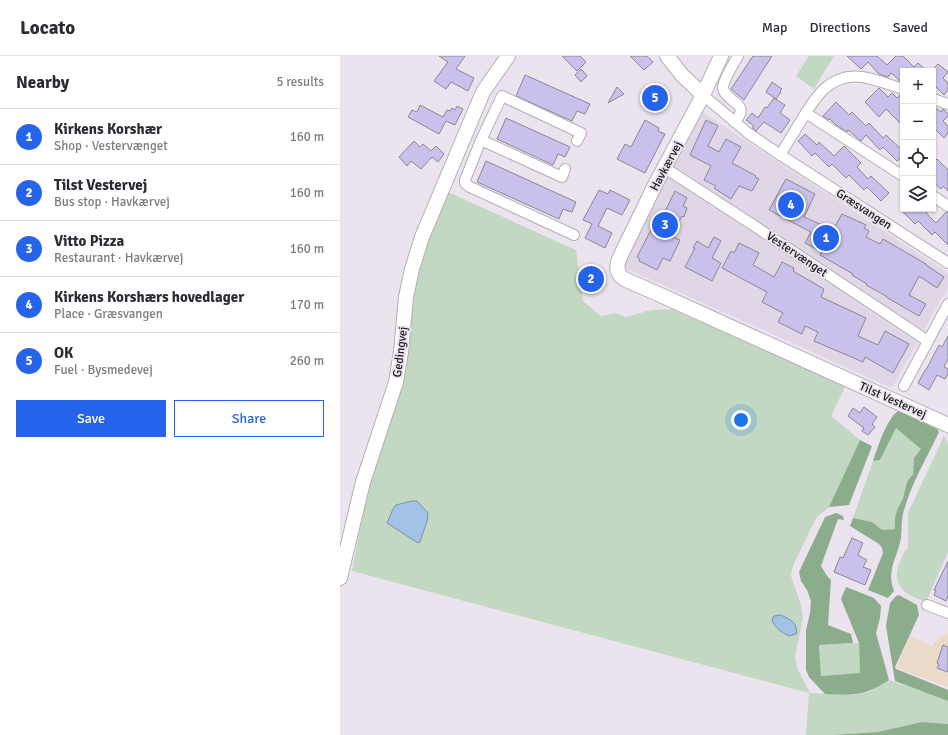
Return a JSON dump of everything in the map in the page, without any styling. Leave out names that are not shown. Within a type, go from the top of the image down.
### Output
[{"type":"street","name":"Gedingvej","points":[[340,578],[363,482],[396,382],[401,352],[406,297],[412,268],[422,237],[484,92],[508,56]]},
{"type":"street","points":[[667,56],[682,76],[704,95]]},
{"type":"street","name":"Havkærvej","points":[[620,276],[617,266],[619,258],[704,95],[721,56]]},
{"type":"street","points":[[734,122],[740,114],[741,109],[727,96],[723,85],[738,56]]},
{"type":"street","points":[[780,155],[814,99],[821,91],[840,80],[850,77],[860,77],[900,88]]},
{"type":"street","name":"Græsvangen","points":[[704,95],[734,122],[780,155],[948,263]]},
{"type":"street","points":[[574,235],[468,185],[464,180],[502,96],[581,133],[577,141]]},
{"type":"street","points":[[936,100],[948,104]]},
{"type":"street","points":[[806,113],[900,174]]},
{"type":"street","points":[[468,128],[482,138],[562,177],[565,169]]},
{"type":"street","name":"Vestervænget","points":[[665,168],[928,341]]},
{"type":"street","points":[[936,198],[948,206]]},
{"type":"street","name":"Tilst Vestervej","points":[[620,276],[948,425]]},
{"type":"street","points":[[904,386],[948,304]]},
{"type":"street","points":[[927,605],[948,613]]},
{"type":"shaded area","points":[[701,111],[948,273],[948,287],[892,388],[627,269],[623,260]]},
{"type":"shaded area","points":[[948,632],[948,687],[896,668],[910,636],[932,646],[938,639]]},
{"type":"green space","points":[[809,56],[834,56],[814,89],[796,76]]},
{"type":"green space","points":[[446,191],[576,250],[583,301],[601,316],[615,313],[626,317],[651,310],[673,309],[845,387],[831,416],[860,440],[829,507],[816,518],[793,566],[791,576],[801,605],[803,617],[795,657],[797,668],[810,693],[855,695],[868,692],[889,680],[948,700],[948,724],[922,722],[878,732],[806,735],[809,693],[352,571],[369,483],[413,290],[425,244]]},
{"type":"green space","points":[[899,411],[937,429],[939,432],[914,483],[902,517],[901,538],[893,564],[891,577],[894,591],[888,598],[868,590],[883,553],[882,548],[879,544],[850,526],[853,518],[872,522],[882,530],[895,529],[897,510],[903,498],[907,482],[913,474],[914,458],[921,449],[896,428],[880,460],[873,461],[887,425]]},
{"type":"green space","points":[[896,428],[922,449],[914,458],[913,474],[907,482],[903,498],[897,510],[895,529],[882,530],[872,522],[853,518],[873,461],[880,460]]},
{"type":"green space","points":[[944,436],[948,444],[948,552],[926,602],[902,589],[897,579],[897,572],[903,555],[908,548],[908,513]]},
{"type":"green space","points":[[860,440],[872,446],[849,505],[829,507]]},
{"type":"green space","points":[[836,513],[843,516],[844,520],[838,519],[821,566],[831,580],[828,625],[851,634],[853,643],[819,645],[821,676],[860,673],[859,643],[841,599],[846,587],[874,598],[881,606],[880,618],[876,633],[889,680],[872,690],[858,694],[825,694],[809,677],[806,670],[806,630],[811,601],[807,590],[801,581],[799,572],[825,517]]},
{"type":"green space","points":[[899,595],[917,605],[919,615],[895,667],[896,669],[948,690],[948,701],[895,681],[886,626],[890,603],[896,596]]},
{"type":"green space","points":[[859,643],[860,673],[821,676],[819,645]]},
{"type":"green space","points":[[922,722],[948,724],[948,735],[832,735],[878,732]]},
{"type":"water","points":[[417,501],[428,513],[420,542],[418,543],[387,523],[396,505]]},
{"type":"water","points":[[781,615],[795,625],[797,630],[796,634],[789,636],[777,628],[772,620],[774,616]]},
{"type":"building","points":[[439,56],[465,56],[456,69],[474,78],[468,91],[451,82],[446,89],[434,81],[448,62]]},
{"type":"building","points":[[562,56],[580,56],[586,62],[577,71]]},
{"type":"building","points":[[630,56],[647,56],[653,62],[644,70]]},
{"type":"building","points":[[753,56],[772,56],[744,100],[731,89]]},
{"type":"building","points":[[847,56],[877,56],[887,65],[896,56],[903,56],[914,67],[918,63],[924,68],[900,68],[900,81],[891,73],[888,77],[879,74],[868,62],[861,69]]},
{"type":"building","points":[[938,64],[948,72],[943,78],[948,83],[948,90],[944,95],[936,87],[936,68],[934,68]]},
{"type":"building","points":[[581,69],[587,76],[581,82],[575,75]]},
{"type":"building","points":[[525,75],[590,104],[585,114],[577,111],[572,121],[516,96]]},
{"type":"building","points":[[772,82],[782,89],[776,99],[766,92]]},
{"type":"building","points":[[617,87],[624,94],[608,103]]},
{"type":"building","points":[[879,88],[888,97],[892,93],[897,98],[900,95],[900,123],[886,109],[879,117],[865,102]]},
{"type":"building","points":[[655,90],[667,96],[662,105],[651,99]]},
{"type":"building","points":[[774,98],[785,105],[780,113],[790,120],[781,133],[764,122],[756,131],[752,128],[754,126],[746,120],[752,113],[758,118],[765,107],[767,108]]},
{"type":"building","points":[[836,102],[849,115],[852,112],[866,126],[869,123],[883,138],[886,135],[900,148],[900,158],[897,161],[883,147],[880,150],[866,135],[861,141],[848,130],[847,132],[830,119],[829,120],[823,116]]},
{"type":"building","points":[[420,105],[443,117],[447,110],[450,111],[452,108],[455,110],[457,106],[463,109],[455,125],[446,121],[439,134],[408,117],[412,110],[417,112]]},
{"type":"building","points":[[936,108],[941,112],[943,109],[948,114],[943,121],[948,126],[948,133],[944,138],[936,130]]},
{"type":"building","points":[[506,118],[570,147],[565,157],[558,154],[553,165],[497,139]]},
{"type":"building","points":[[645,120],[659,128],[658,131],[665,134],[645,173],[617,159],[625,144],[631,147]]},
{"type":"building","points":[[706,120],[718,126],[708,146],[719,152],[726,139],[741,147],[732,163],[759,179],[752,191],[739,186],[731,199],[714,188],[716,186],[704,180],[711,166],[690,155]]},
{"type":"building","points":[[805,134],[817,145],[819,142],[834,156],[844,146],[861,163],[857,167],[868,179],[871,176],[889,193],[881,201],[867,187],[864,190],[849,175],[846,178],[832,164],[829,167],[815,153],[812,156],[798,141]]},
{"type":"building","points":[[414,141],[420,147],[423,144],[431,151],[436,146],[444,154],[438,162],[432,157],[421,169],[411,161],[407,166],[399,157]]},
{"type":"building","points":[[937,159],[948,170],[948,191],[943,186],[941,189],[936,185]]},
{"type":"building","points":[[486,161],[576,202],[572,212],[563,209],[559,219],[477,182]]},
{"type":"building","points":[[786,179],[815,194],[804,217],[833,230],[842,214],[866,225],[864,228],[869,231],[866,237],[880,244],[883,239],[926,264],[944,277],[937,288],[919,276],[909,295],[926,304],[919,316],[866,285],[867,284],[852,275],[853,274],[820,255],[822,252],[805,243],[811,232],[769,210]]},
{"type":"building","points":[[599,190],[608,194],[610,190],[630,200],[622,215],[607,208],[598,226],[612,233],[605,248],[585,238],[592,224],[583,220]]},
{"type":"building","points":[[675,191],[687,198],[683,206],[687,208],[684,217],[682,216],[671,236],[680,240],[670,261],[663,258],[657,270],[639,261],[640,259],[637,257],[651,230],[655,232]]},
{"type":"building","points":[[903,212],[927,212],[926,213],[936,223],[946,212],[948,212],[948,245],[935,232],[932,235],[918,221],[915,224]]},
{"type":"building","points":[[714,237],[721,241],[712,258],[721,263],[712,281],[685,267],[697,241],[708,248]]},
{"type":"building","points":[[739,243],[759,253],[753,265],[774,277],[782,262],[794,268],[793,271],[824,289],[821,297],[866,318],[858,336],[878,345],[885,331],[909,344],[893,373],[865,357],[863,362],[814,341],[818,332],[805,326],[802,334],[778,322],[783,313],[762,302],[767,292],[722,268],[731,251],[734,253]]},
{"type":"building","points":[[948,336],[948,359],[944,367],[948,369],[948,374],[945,379],[937,375],[929,390],[918,383],[939,345],[942,347]]},
{"type":"building","points":[[864,407],[877,417],[872,424],[875,427],[868,435],[862,431],[864,428],[848,416],[853,408],[860,413]]},
{"type":"building","points":[[852,538],[863,543],[858,555],[867,560],[863,567],[871,570],[865,585],[834,572],[840,557],[843,558]]},
{"type":"building","points":[[948,561],[948,596],[946,601],[934,595],[936,590],[934,590]]},
{"type":"building","points":[[943,645],[948,647],[948,672],[937,668],[939,664],[937,663]]},
{"type":"place","name":"OK","points":[[655,98]]},
{"type":"place","name":"Kirkens Korshærs hovedlager","points":[[791,205]]},
{"type":"place","name":"Vitto Pizza","points":[[665,225]]},
{"type":"place","name":"Kirkens Korshær","points":[[826,238]]},
{"type":"place","name":"Tilst Vestervej","points":[[591,279]]}]
